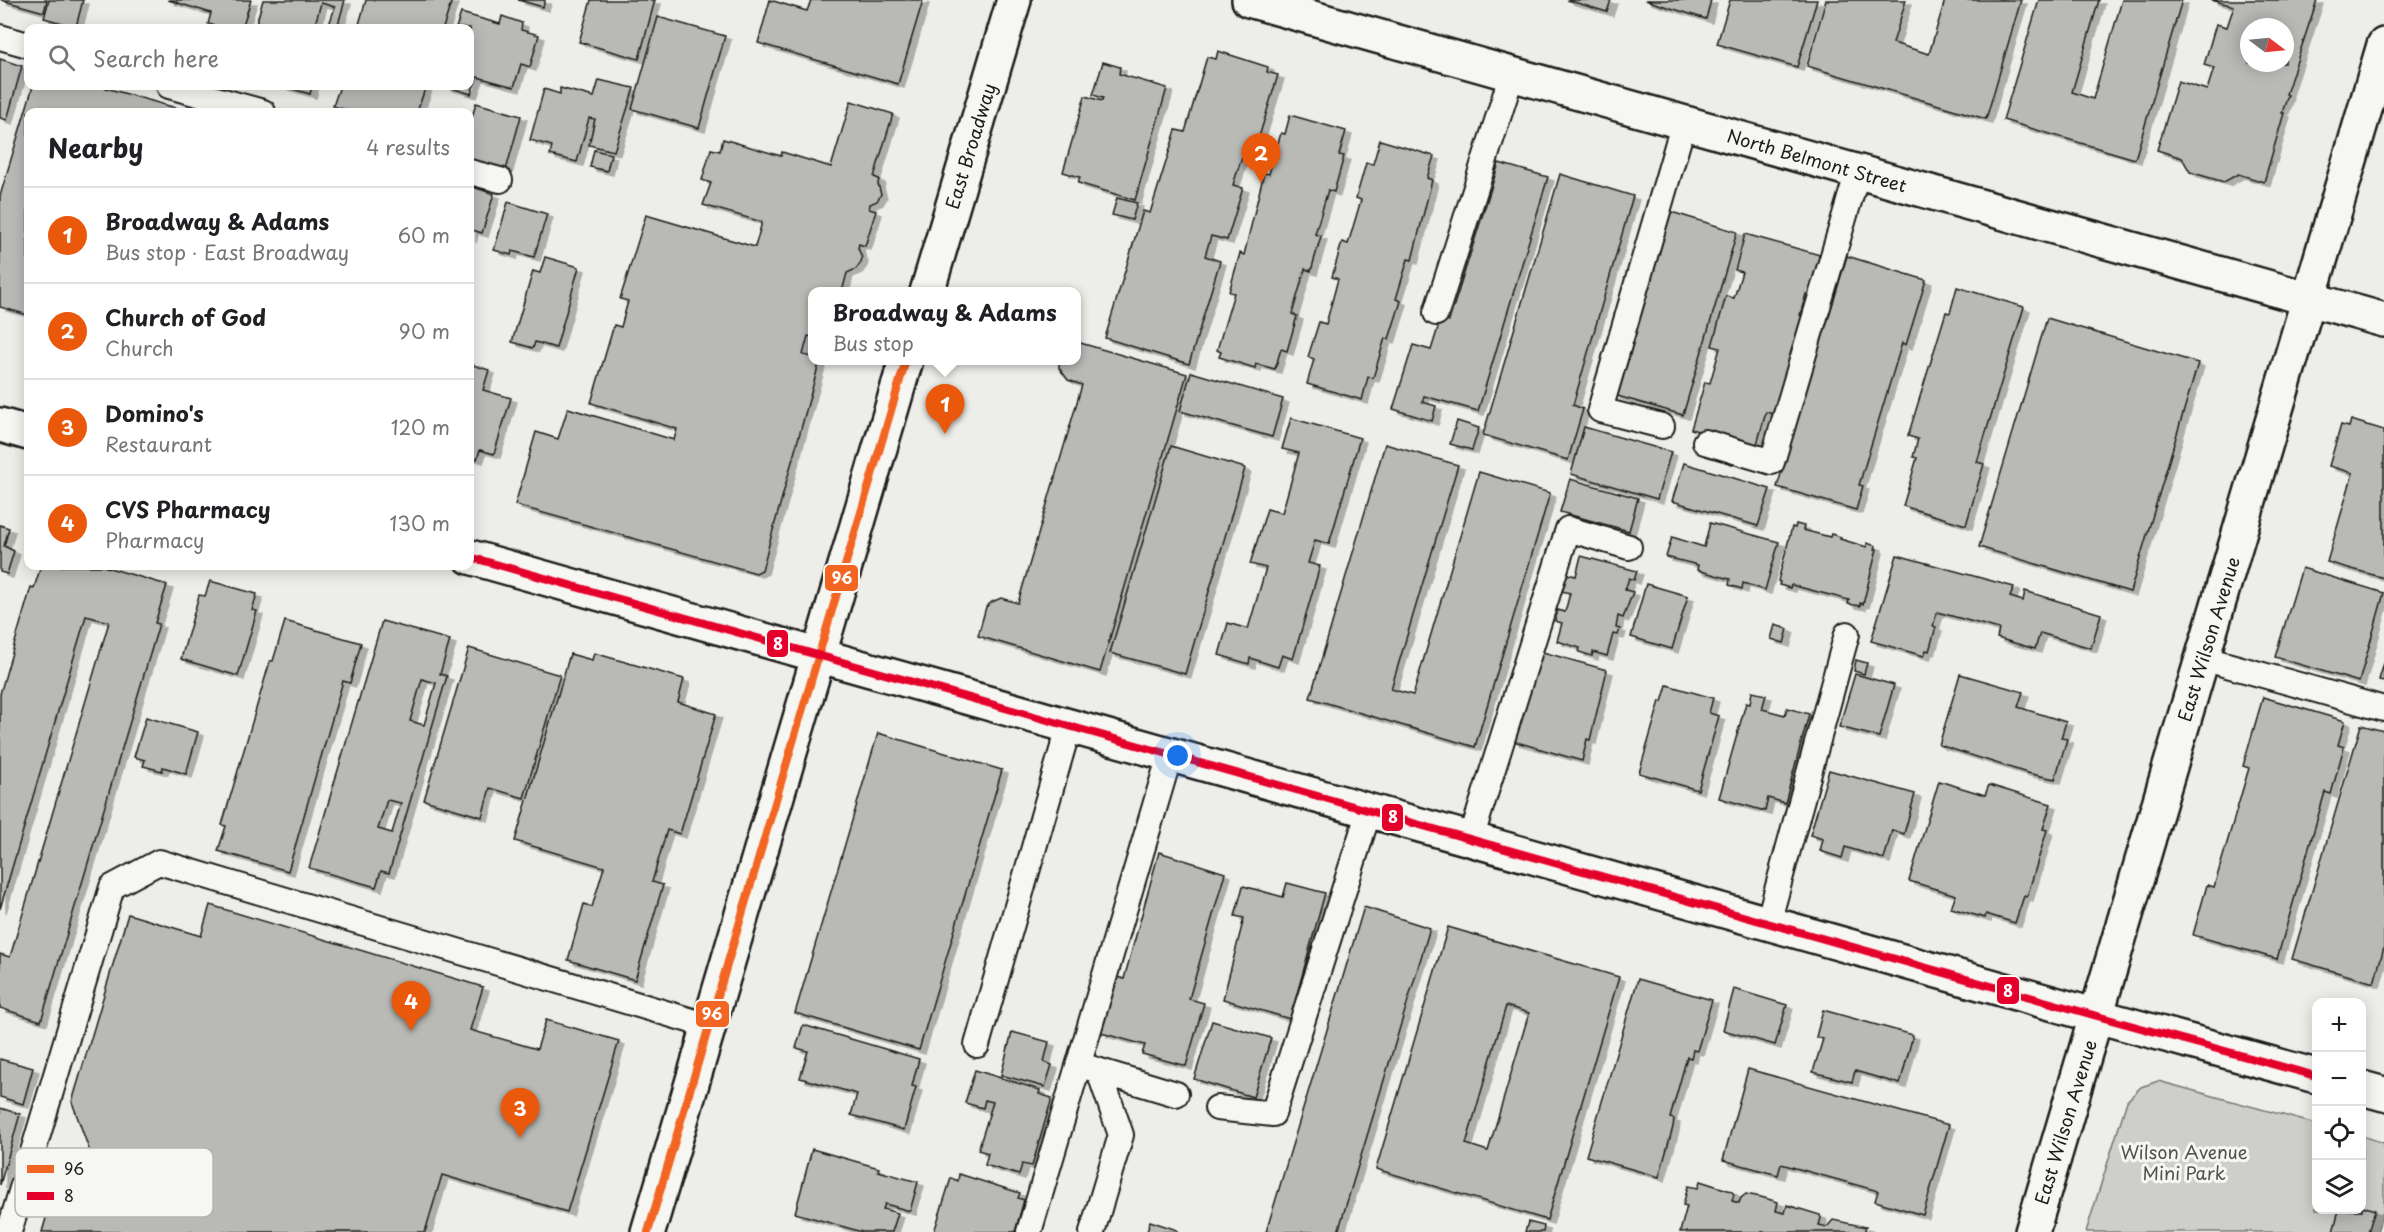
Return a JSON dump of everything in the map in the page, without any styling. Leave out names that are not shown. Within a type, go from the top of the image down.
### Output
[{"type":"street","name":"East Broadway","points":[[928,287],[1014,0]]},
{"type":"street","name":"North Belmont Street","points":[[1249,0],[2384,320]]},
{"type":"street","name":"East Wilson Avenue","points":[[2032,1232],[2384,45]]},
{"type":"street","points":[[648,1232],[905,365]]},
{"type":"street","points":[[0,425],[24,432]]},
{"type":"street","points":[[474,558],[2312,1075]]},
{"type":"street","points":[[2366,1089],[2384,1094]]},
{"type":"lane","points":[[0,37],[24,44]]},
{"type":"lane","points":[[1436,313],[1512,74]]},
{"type":"lane","points":[[183,90],[249,108]]},
{"type":"lane","points":[[1662,426],[1600,410],[1684,123]]},
{"type":"lane","points":[[1705,442],[1772,462],[1858,171]]},
{"type":"lane","points":[[474,173],[500,180]]},
{"type":"lane","points":[[1471,839],[1568,529],[1629,547]]},
{"type":"lane","points":[[1768,923],[1847,634]]},
{"type":"lane","points":[[2202,657],[2384,709]]},
{"type":"lane","points":[[977,1046],[1069,726]]},
{"type":"lane","points":[[1029,1232],[1089,1067],[1170,755]]},
{"type":"lane","points":[[1217,1108],[1273,1114],[1369,811]]},
{"type":"lane","points":[[34,1148],[112,887],[159,862],[709,1026]]},
{"type":"lane","points":[[1089,1067],[1176,1095]]},
{"type":"lane","points":[[1089,1067],[1121,1135],[1092,1232]]},
{"type":"lane","points":[[9,1232],[15,1212]]},
{"type":"green space","name":"Wilson Avenue Mini Park","points":[[2158,1081],[2312,1123],[2312,1214],[2366,1214],[2366,1137],[2384,1143],[2384,1209],[2377,1232],[2086,1232],[2127,1101],[2141,1087]]},
{"type":"building","points":[[1,0],[47,0],[44,12]]},
{"type":"building","points":[[49,0],[83,0],[77,24],[65,24],[44,18]]},
{"type":"building","points":[[168,0],[251,0],[243,24],[208,24],[211,13]]},
{"type":"building","points":[[263,0],[345,0],[338,24],[329,24],[335,7],[321,3],[315,24],[256,24]]},
{"type":"building","points":[[366,0],[452,0],[444,24],[359,24]]},
{"type":"building","points":[[518,0],[545,0],[543,7]]},
{"type":"building","points":[[591,0],[655,0],[639,59],[579,42]]},
{"type":"building","points":[[770,0],[807,11],[811,0],[923,0],[898,84],[758,43]]},
{"type":"building","points":[[1567,0],[1611,0],[1607,12]]},
{"type":"building","points":[[1645,0],[1711,0],[1706,19]]},
{"type":"building","points":[[1730,0],[1817,0],[1797,67],[1717,44]]},
{"type":"building","points":[[1826,0],[1906,0],[1893,43],[1929,54],[1945,0],[2021,0],[1986,119],[1807,66]]},
{"type":"building","points":[[2039,0],[2099,0],[2072,92],[2093,99],[2122,0],[2182,0],[2135,159],[2003,120]]},
{"type":"building","points":[[2211,0],[2317,0],[2294,70],[2294,18],[2240,18],[2240,72],[2293,72],[2264,182],[2238,174],[2224,182],[2190,172],[2182,158],[2157,150],[2178,81],[2207,90],[2214,68],[2204,65],[2216,24],[2227,27],[2234,6]]},
{"type":"building","points":[[461,13],[500,24],[502,16],[522,23],[521,30],[539,35],[530,67],[521,64],[514,87],[477,77],[474,86],[474,24],[457,24]]},
{"type":"building","points":[[658,17],[725,36],[699,128],[632,109]]},
{"type":"building","points":[[1218,51],[1268,67],[1267,72],[1278,75],[1252,160],[1242,157],[1233,185],[1243,188],[1227,240],[1211,236],[1205,256],[1220,261],[1189,364],[1105,338],[1143,211],[1150,213],[1176,130],[1185,132],[1207,57],[1216,59]]},
{"type":"building","points":[[0,59],[22,66],[7,120],[0,118]]},
{"type":"building","points":[[1103,62],[1120,67],[1119,74],[1167,88],[1135,200],[1078,183],[1080,177],[1063,172],[1085,96],[1102,101],[1103,98],[1093,95]]},
{"type":"building","points":[[599,80],[634,88],[614,151],[589,145],[595,119],[589,118],[577,162],[550,155],[552,146],[530,140],[544,89],[560,94],[560,88],[594,97]]},
{"type":"building","points":[[32,90],[113,90],[176,108],[26,108]]},
{"type":"building","points":[[296,90],[311,90],[310,94]]},
{"type":"building","points":[[339,90],[425,90],[418,108],[340,108],[333,106]]},
{"type":"building","points":[[458,90],[472,90],[471,94]]},
{"type":"building","points":[[851,101],[893,114],[874,177],[879,179],[881,194],[877,201],[870,204],[869,209],[876,211],[865,246],[859,244],[858,248],[862,258],[861,262],[856,269],[847,273],[843,287],[808,287],[808,336],[803,355],[808,356],[808,365],[819,365],[762,570],[756,573],[515,505],[536,432],[558,439],[568,408],[674,440],[677,429],[591,403],[614,325],[621,327],[628,301],[620,299],[646,215],[755,247],[762,222],[703,205],[711,183],[702,180],[711,149],[720,151],[723,139],[781,156],[782,152],[831,167]]},
{"type":"building","points":[[476,103],[521,116],[506,170],[474,160]]},
{"type":"building","points":[[1290,115],[1346,131],[1339,155],[1344,156],[1334,192],[1328,190],[1315,234],[1321,236],[1311,271],[1305,269],[1292,314],[1297,316],[1287,351],[1281,349],[1275,369],[1256,364],[1255,368],[1219,357],[1221,352],[1217,350],[1234,293],[1229,292],[1240,253],[1244,255],[1264,173],[1269,174],[1281,133],[1285,134]]},
{"type":"building","points":[[24,116],[24,314],[0,307],[0,196]]},
{"type":"building","points":[[1380,140],[1434,156],[1427,178],[1432,180],[1412,260],[1408,259],[1396,299],[1401,301],[1389,339],[1385,338],[1373,378],[1368,377],[1362,400],[1307,384],[1314,359],[1308,357],[1319,322],[1326,324],[1338,279],[1332,277],[1342,242],[1348,244],[1361,200],[1356,198],[1366,163],[1373,164]]},
{"type":"building","points":[[594,150],[611,154],[607,171],[590,167]]},
{"type":"building","points":[[1499,163],[1548,177],[1478,411],[1424,396],[1422,402],[1436,406],[1432,421],[1393,409],[1413,345],[1431,350],[1441,318],[1449,321]]},
{"type":"building","points":[[1560,174],[1633,196],[1573,405],[1583,409],[1568,460],[1483,435]]},
{"type":"building","points":[[474,187],[494,194],[482,233],[474,231]]},
{"type":"building","points":[[1117,198],[1137,203],[1132,220],[1112,215]]},
{"type":"building","points":[[508,202],[547,214],[534,257],[512,251],[511,255],[494,250]]},
{"type":"building","points":[[1668,211],[1737,232],[1683,415],[1614,395]]},
{"type":"building","points":[[1745,234],[1820,255],[1808,294],[1806,294],[1800,315],[1802,316],[1774,414],[1766,412],[1756,448],[1691,429],[1705,382],[1710,383],[1720,348],[1712,346],[1726,296],[1734,298],[1742,272],[1735,270]]},
{"type":"building","points":[[1847,256],[1926,280],[1906,345],[1902,343],[1859,485],[1863,486],[1856,510],[1777,487]]},
{"type":"building","points":[[545,257],[579,267],[556,348],[535,342],[533,348],[512,342],[533,271],[540,273]]},
{"type":"building","points":[[1957,287],[2024,307],[1977,462],[1984,464],[1966,525],[1903,506],[1917,458],[1913,457],[1918,439],[1908,436],[1946,312],[1950,313]]},
{"type":"building","points":[[2047,318],[2198,363],[2130,592],[1979,547]]},
{"type":"building","points":[[1081,343],[1187,374],[1100,672],[978,636],[986,607],[992,602],[1001,598],[1018,603],[1082,385],[1068,380],[1059,365],[1081,365]]},
{"type":"building","points":[[474,365],[489,370],[483,390],[511,398],[494,454],[480,450],[477,459],[474,458]]},
{"type":"building","points":[[1191,372],[1283,399],[1272,437],[1180,411]]},
{"type":"building","points":[[1291,418],[1360,438],[1329,544],[1315,540],[1308,563],[1320,566],[1293,659],[1282,655],[1278,667],[1250,658],[1249,664],[1219,655],[1228,623],[1248,629],[1266,568],[1250,564],[1267,509],[1282,513],[1299,453],[1282,449]]},
{"type":"building","points":[[2351,420],[2384,430],[2384,578],[2327,562],[2353,473],[2329,466],[2341,425],[2349,427]]},
{"type":"building","points":[[1457,421],[1479,428],[1472,450],[1450,444]]},
{"type":"building","points":[[1584,427],[1671,452],[1657,499],[1571,474]]},
{"type":"building","points":[[1385,444],[1458,465],[1391,689],[1413,695],[1479,472],[1550,493],[1475,747],[1310,698]]},
{"type":"building","points":[[1171,446],[1245,468],[1185,674],[1110,653]]},
{"type":"building","points":[[1684,463],[1770,489],[1758,526],[1672,501]]},
{"type":"building","points":[[1570,479],[1638,498],[1629,531],[1560,512]]},
{"type":"building","points":[[1710,523],[1779,542],[1765,590],[1743,583],[1742,589],[1729,585],[1730,579],[1697,570],[1698,565],[1666,557],[1672,537],[1704,547]]},
{"type":"building","points":[[1796,524],[1804,526],[1803,530],[1830,537],[1831,534],[1867,547],[1867,543],[1876,546],[1863,604],[1860,603],[1860,606],[1848,604],[1849,600],[1791,585],[1790,588],[1779,585],[1778,581],[1792,527],[1795,528]]},
{"type":"building","points":[[0,525],[9,528],[4,546],[14,551],[7,574],[0,572]]},
{"type":"building","points":[[1897,555],[2014,587],[2010,597],[2023,601],[2025,591],[2101,614],[2091,648],[2040,633],[2035,649],[1997,638],[1999,629],[1937,612],[1933,626],[1936,627],[1929,651],[1926,650],[1924,656],[1871,641]]},
{"type":"building","points":[[1581,556],[1637,571],[1634,580],[1629,578],[1625,590],[1633,592],[1623,618],[1618,616],[1616,628],[1620,629],[1618,635],[1613,634],[1607,656],[1593,652],[1592,656],[1579,652],[1580,648],[1557,641],[1562,623],[1555,621],[1558,610],[1565,612],[1570,593],[1562,591],[1567,574],[1576,576]]},
{"type":"building","points":[[2302,568],[2384,593],[2359,682],[2275,657]]},
{"type":"building","points":[[40,570],[116,570],[167,585],[155,623],[159,624],[41,1021],[0,1008],[0,954],[10,957],[109,622],[86,616],[0,909],[0,694],[31,587],[34,588]]},
{"type":"building","points":[[210,581],[257,594],[252,610],[257,611],[238,676],[181,659],[199,595],[205,596]]},
{"type":"building","points":[[1646,584],[1688,596],[1672,649],[1631,637]]},
{"type":"building","points":[[285,621],[361,643],[350,683],[343,681],[288,871],[218,851],[226,826],[222,825],[270,661],[273,661]]},
{"type":"building","points":[[382,621],[450,640],[440,674],[447,676],[389,873],[381,871],[376,887],[309,868]],"holes":[[[422,679],[436,683],[424,725],[410,721]],[[387,800],[401,803],[392,833],[378,829]]]},
{"type":"building","points":[[1775,625],[1788,629],[1784,643],[1771,639]]},
{"type":"building","points":[[469,648],[560,675],[524,798],[490,788],[482,817],[424,800]]},
{"type":"building","points":[[1532,649],[1607,670],[1590,740],[1587,739],[1582,761],[1513,741]]},
{"type":"building","points":[[594,653],[684,679],[678,702],[716,714],[680,834],[667,830],[652,882],[663,885],[635,980],[568,960],[584,904],[592,907],[604,867],[515,841],[570,654],[592,660]]},
{"type":"building","points":[[1856,660],[1867,663],[1864,674],[1854,671]]},
{"type":"building","points":[[2384,663],[2384,681],[2379,680]]},
{"type":"building","points":[[1855,674],[1894,685],[1879,737],[1839,727]]},
{"type":"building","points":[[1960,674],[2023,692],[2018,707],[2066,722],[2061,738],[2067,739],[2055,779],[2027,773],[1939,745]]},
{"type":"building","points":[[1667,685],[1713,698],[1709,713],[1719,716],[1698,790],[1639,773],[1660,701],[1662,702]]},
{"type":"building","points":[[1752,692],[1766,695],[1762,709],[1785,715],[1787,708],[1809,714],[1785,803],[1768,798],[1765,811],[1719,798],[1746,703],[1750,704]]},
{"type":"building","points":[[2263,697],[2345,721],[2338,745],[2344,747],[2331,794],[2325,792],[2277,959],[2193,935],[2207,885],[2214,887],[2249,768],[2243,766]]},
{"type":"building","points":[[146,717],[198,732],[186,774],[163,767],[162,771],[143,766],[145,760],[134,757]]},
{"type":"building","points":[[2361,725],[2384,731],[2384,947],[2374,983],[2292,959]]},
{"type":"building","points":[[878,733],[1002,770],[919,1050],[795,1013]]},
{"type":"building","points":[[1829,770],[1915,794],[1904,834],[1892,830],[1884,859],[1845,847],[1842,858],[1820,851],[1823,839],[1810,835]]},
{"type":"building","points":[[1939,781],[1985,795],[1989,785],[2051,804],[2043,829],[2047,830],[2027,897],[2024,896],[2015,923],[1986,914],[1985,918],[1951,908],[1956,895],[1909,881]]},
{"type":"building","points":[[1159,852],[1225,873],[1189,999],[1204,1003],[1186,1066],[1142,1054],[1145,1045],[1101,1033],[1117,977],[1124,979]]},
{"type":"building","points":[[1287,883],[1325,893],[1290,1019],[1223,999],[1244,918],[1235,916],[1243,886],[1283,897]]},
{"type":"building","points":[[210,905],[483,987],[470,1030],[537,1049],[546,1020],[619,1041],[567,1212],[442,1175],[425,1232],[42,1232],[46,1217],[213,1217],[213,1148],[89,1148],[72,1102],[128,914],[201,936]]},
{"type":"building","points":[[1364,907],[1430,928],[1338,1232],[1266,1232]]},
{"type":"building","points":[[1448,927],[1619,977],[1547,1220],[1376,1169]],"holes":[[[1506,1006],[1529,1013],[1488,1151],[1466,1144]]]},
{"type":"building","points":[[1638,979],[1712,1000],[1697,1051],[1693,1050],[1691,1058],[1687,1057],[1670,1118],[1674,1119],[1673,1127],[1659,1177],[1586,1156]]},
{"type":"building","points":[[1734,989],[1787,1005],[1775,1045],[1723,1030]]},
{"type":"building","points":[[1823,1010],[1913,1035],[1900,1084],[1855,1071],[1852,1082],[1813,1072],[1823,1039],[1816,1037]]},
{"type":"building","points":[[1212,1021],[1271,1038],[1253,1097],[1194,1079]]},
{"type":"building","points":[[803,1025],[919,1059],[912,1086],[916,1087],[904,1130],[851,1115],[857,1094],[800,1078],[808,1051],[796,1048]]},
{"type":"building","points":[[1012,1032],[1049,1042],[1044,1062],[1052,1065],[1045,1087],[1001,1075]]},
{"type":"building","points":[[0,1059],[33,1068],[23,1104],[0,1097]]},
{"type":"building","points":[[1748,1069],[1949,1125],[1923,1215],[1875,1201],[1878,1191],[1781,1164],[1778,1175],[1723,1160]]},
{"type":"building","points":[[975,1070],[1040,1090],[1039,1094],[1052,1098],[1032,1166],[1022,1164],[1019,1175],[985,1165],[988,1153],[978,1150],[993,1102],[985,1100],[983,1108],[965,1103]]},
{"type":"building","points":[[0,1108],[20,1114],[0,1185]]},
{"type":"building","points":[[812,1149],[918,1182],[910,1211],[885,1204],[883,1209],[898,1213],[892,1232],[862,1232],[795,1213]]},
{"type":"building","points":[[959,1174],[1020,1193],[1018,1198],[1024,1200],[1015,1232],[934,1232],[951,1178],[958,1181]]},
{"type":"building","points":[[1700,1181],[1731,1191],[1734,1194],[1732,1201],[1739,1203],[1746,1194],[1778,1202],[1776,1211],[1785,1213],[1787,1205],[1820,1215],[1819,1225],[1827,1227],[1833,1220],[1866,1227],[1864,1232],[1680,1232],[1687,1206],[1683,1205],[1688,1186],[1698,1188]]},
{"type":"building","points":[[2366,1207],[2375,1210],[2368,1232],[2333,1232],[2338,1214],[2366,1214]]},
{"type":"building","points":[[1150,1221],[1177,1230],[1177,1232],[1147,1232]]},
{"type":"building","points":[[1528,1222],[1544,1226],[1543,1232],[1525,1232]]},
{"type":"transit line","name":"96","points":[[648,1232],[905,365]]},
{"type":"transit line","name":"8","points":[[474,558],[2312,1075]]},
{"type":"place","name":"Church of God","points":[[1261,183]]},
{"type":"place","name":"Broadway & Adams","points":[[945,434]]},
{"type":"place","name":"CVS Pharmacy","points":[[411,1031]]},
{"type":"place","name":"Domino's","points":[[520,1138]]}]
